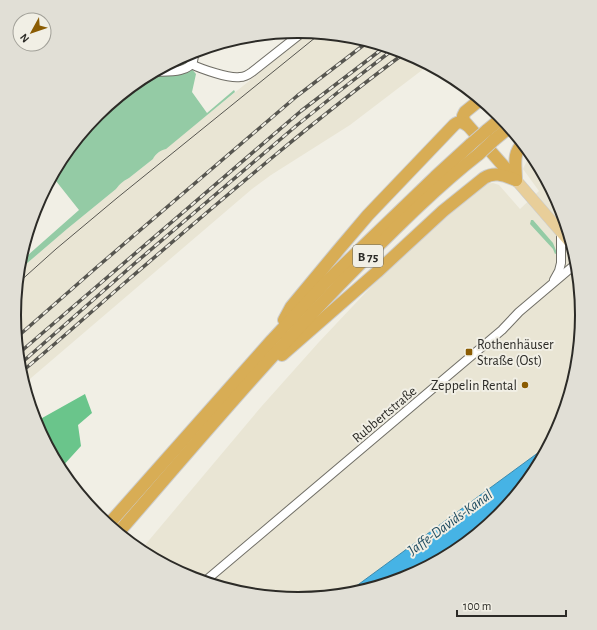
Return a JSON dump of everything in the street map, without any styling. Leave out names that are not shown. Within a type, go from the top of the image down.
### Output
[{"type":"highway","points":[[476,102],[464,114],[464,121],[516,180]]},
{"type":"highway","points":[[272,340],[291,307],[368,215],[452,126],[459,122],[463,122],[467,125]]},
{"type":"highway","name":"B 75","points":[[122,529],[199,439],[299,328],[372,252],[464,165],[486,131],[497,122]]},
{"type":"highway","name":"B 75","points":[[112,520],[272,340],[325,283],[434,177],[475,149],[494,140],[506,131]]},
{"type":"highway","points":[[516,180],[515,156],[520,147]]},
{"type":"highway","name":"B 75","points":[[265,366],[280,357],[296,344],[443,211],[484,178],[490,174],[496,174],[516,180]]},
{"type":"main road","points":[[516,180],[565,236]]},
{"type":"street","points":[[191,64],[235,78],[243,77],[252,72],[295,38]]},
{"type":"street","points":[[167,71],[182,70],[191,64],[193,59]]},
{"type":"street","points":[[552,284],[559,271],[561,263],[561,232]]},
{"type":"street","name":"Rubbertstraße","points":[[209,578],[502,330],[519,312],[572,267]]},
{"type":"shaded area","points":[[303,38],[335,40],[370,47],[388,52],[425,68],[350,125],[271,175],[252,189],[28,380],[23,351],[21,315],[25,265],[116,189],[120,184]]},
{"type":"shaded area","points":[[528,159],[539,176],[555,209],[567,243],[574,279],[576,315],[574,351],[571,369],[567,387],[555,421],[541,451],[356,586],[317,592],[280,592],[244,587],[209,578],[176,564],[144,546],[261,407],[319,342],[385,272],[450,212],[485,184],[493,183],[499,185],[520,209],[539,191],[523,169]]},
{"type":"green space","points":[[186,62],[196,74],[192,92],[207,113],[234,90],[235,92],[166,149],[160,151],[153,159],[122,183],[25,265],[27,256],[79,210],[56,181],[58,176],[78,146],[102,119],[144,84]]},
{"type":"green space","points":[[531,220],[533,220],[553,243],[557,253],[555,254],[553,249],[530,224]]},
{"type":"green space","points":[[85,394],[92,413],[78,425],[81,446],[65,464],[58,454],[41,419]]},
{"type":"water","name":"Jaffe-Davids-Kanal","points":[[541,451],[519,484],[507,498],[481,524],[453,546],[405,571],[388,578],[356,586]]},
{"type":"tram line","points":[[23,279],[117,198],[315,38]]},
{"type":"railway","points":[[22,333],[297,96],[363,45]]},
{"type":"railway","points":[[23,350],[301,111],[381,50]]},
{"type":"railway","points":[[25,360],[134,264],[296,126],[389,52]]},
{"type":"railway","points":[[26,368],[265,163],[400,57]]},
{"type":"place","name":"Rothenhäuser Straße (Ost)","points":[[469,352]]},
{"type":"place","name":"Zeppelin Rental","points":[[525,385]]}]
